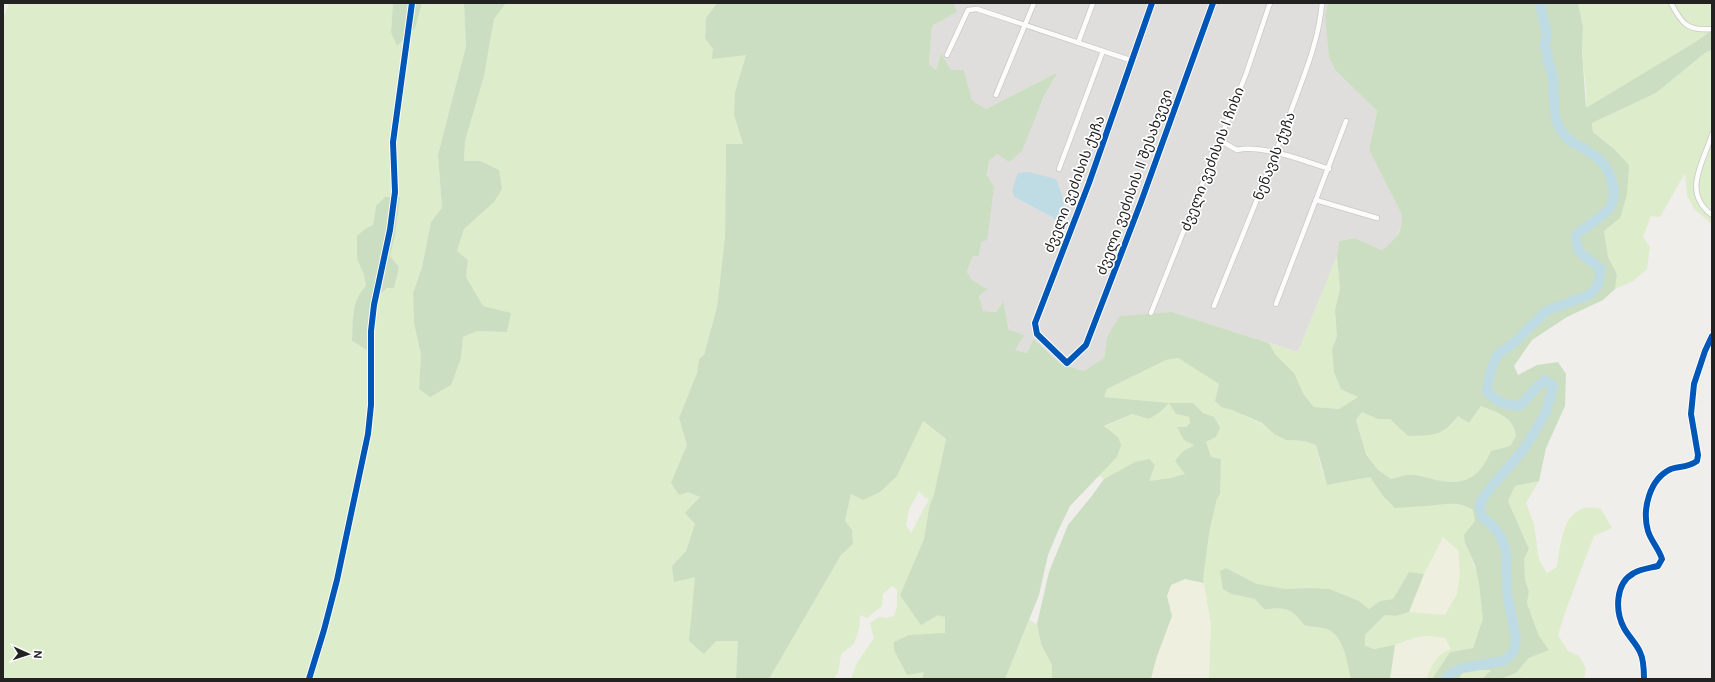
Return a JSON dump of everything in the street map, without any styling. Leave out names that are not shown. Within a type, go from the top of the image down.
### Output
[{"type":"street","points":[[309,679],[337,580],[368,434],[371,404],[371,331],[374,305],[390,230],[395,192],[393,142],[394,129],[412,3]]},
{"type":"street","points":[[996,95],[1034,3]]},
{"type":"street","points":[[1078,43],[1093,3]]},
{"type":"street","name":"ძველი ვეძისის ქუჩა","points":[[1067,363],[1037,334],[1035,323],[1089,183],[1133,61],[1152,3]]},
{"type":"street","name":"ძველი ვეძისის II შესახვევი","points":[[1067,363],[1086,345],[1141,202],[1213,3]]},
{"type":"street","name":"ძველი ვეძისის I ჩიხი","points":[[1151,313],[1246,74],[1270,3]]},
{"type":"street","name":"ნენავის ქუჩა","points":[[1214,306],[1276,153],[1316,40],[1322,3]]},
{"type":"street","points":[[1671,3],[1679,20],[1690,28],[1699,30],[1712,29]]},
{"type":"street","points":[[946,55],[968,10],[977,9],[1133,61]]},
{"type":"street","points":[[1059,169],[1102,51]]},
{"type":"street","points":[[1276,304],[1329,169],[1346,121]]},
{"type":"street","points":[[1712,134],[1699,170],[1696,181],[1696,191],[1704,209],[1712,214]]},
{"type":"street","points":[[1220,140],[1237,150],[1245,148],[1276,153],[1329,169]]},
{"type":"street","points":[[1316,200],[1377,218]]},
{"type":"street","points":[[1644,679],[1644,665],[1640,651],[1624,628],[1620,618],[1618,606],[1620,590],[1624,580],[1629,576],[1658,566],[1662,559],[1648,531],[1646,516],[1647,502],[1651,490],[1660,477],[1672,469],[1683,468],[1697,461],[1698,455],[1691,414],[1693,392],[1700,364],[1712,336]]},
{"type":"shaded area","points":[[954,3],[1328,3],[1325,15],[1336,71],[1377,111],[1369,150],[1401,213],[1402,224],[1395,240],[1382,250],[1355,238],[1339,241],[1337,256],[1298,352],[1172,312],[1107,337],[1104,358],[1084,371],[1061,364],[1033,339],[1027,353],[1015,350],[1002,302],[996,312],[983,311],[979,296],[988,289],[972,280],[967,272],[973,256],[979,255],[989,161],[997,154],[1043,98],[1058,72],[986,109],[972,100],[964,70],[951,70],[941,53],[936,70],[929,64],[932,26],[957,12]],"holes":[[[1056,179],[1065,206],[1064,230],[1052,217],[1014,197],[1012,190],[1016,182]]]},
{"type":"green space","points":[[9,3],[393,3],[391,32],[415,28],[422,3],[464,3],[466,46],[438,155],[442,208],[431,222],[422,267],[413,293],[414,323],[421,355],[419,389],[461,358],[463,337],[477,331],[507,332],[510,313],[483,306],[466,277],[468,260],[457,251],[464,229],[494,202],[481,161],[464,162],[465,141],[484,76],[494,19],[506,3],[717,3],[706,18],[705,37],[713,49],[746,55],[735,92],[734,115],[743,144],[726,144],[725,237],[717,307],[704,355],[699,359],[697,373],[679,418],[687,445],[672,483],[700,497],[695,524],[686,551],[672,566],[695,577],[716,641],[738,641],[736,679],[3,679],[3,19]],"holes":[[[400,197],[395,234],[390,256],[399,267],[394,288],[387,288],[377,297],[370,352],[352,341],[353,313],[366,286],[364,275],[357,259],[365,229],[373,225],[376,206]]]},
{"type":"green space","points":[[393,3],[422,3],[415,28],[397,46],[391,32]]},
{"type":"green space","points":[[464,3],[506,3],[494,19],[484,76],[465,141],[464,161],[480,161],[499,170],[502,189],[494,202],[464,229],[457,251],[468,260],[466,277],[483,306],[511,313],[507,332],[477,331],[463,337],[461,358],[451,385],[430,397],[419,389],[421,355],[414,323],[413,293],[422,267],[431,222],[442,208],[438,155],[466,46]]},
{"type":"green space","points":[[717,3],[954,3],[957,12],[932,26],[929,64],[936,70],[941,53],[951,70],[964,70],[972,100],[986,109],[1058,72],[1043,98],[1022,151],[1009,162],[997,154],[989,161],[987,175],[994,187],[987,240],[981,242],[979,256],[973,256],[967,272],[972,280],[988,289],[979,296],[983,311],[996,312],[1003,301],[1009,330],[1024,335],[1015,350],[1027,353],[1033,339],[1061,364],[1084,371],[1104,358],[1107,337],[1120,316],[1172,312],[1269,343],[1275,354],[1294,373],[1304,395],[1314,407],[1339,409],[1358,397],[1341,389],[1334,372],[1332,349],[1337,337],[1335,310],[1340,289],[1337,256],[1339,241],[1355,238],[1382,250],[1398,234],[1402,220],[1401,213],[1369,150],[1377,111],[1336,71],[1329,57],[1325,15],[1328,3],[1578,3],[1583,27],[1582,52],[1586,108],[1697,41],[1712,30],[1712,50],[1706,52],[1656,93],[1592,123],[1593,132],[1614,149],[1629,165],[1627,194],[1620,218],[1604,231],[1608,257],[1617,274],[1615,289],[1603,300],[1567,317],[1532,340],[1514,366],[1518,375],[1537,365],[1558,362],[1566,374],[1565,406],[1546,448],[1539,481],[1515,486],[1508,501],[1529,549],[1524,559],[1525,580],[1529,591],[1527,603],[1539,636],[1549,650],[1529,658],[1516,673],[1501,679],[1482,679],[1491,670],[1473,670],[1463,672],[1459,679],[1432,679],[1450,652],[1473,648],[1483,619],[1479,583],[1475,565],[1465,543],[1464,535],[1475,521],[1473,510],[1456,504],[1395,508],[1383,496],[1370,477],[1327,485],[1316,445],[1304,441],[1286,440],[1274,434],[1262,423],[1232,410],[1221,407],[1215,401],[1219,384],[1178,358],[1166,360],[1107,389],[1104,397],[1169,403],[1160,412],[1149,419],[1132,414],[1104,426],[1118,437],[1121,445],[1117,457],[1070,506],[1048,555],[1039,595],[1005,679],[922,679],[924,672],[907,675],[894,650],[894,642],[909,635],[945,633],[945,617],[938,615],[921,625],[900,595],[924,539],[929,508],[934,494],[946,439],[923,421],[897,476],[880,492],[863,500],[851,494],[845,521],[852,530],[853,544],[841,555],[769,679],[736,679],[738,641],[716,641],[704,654],[689,641],[695,577],[674,582],[672,566],[686,551],[695,524],[685,513],[700,497],[688,492],[679,495],[671,483],[687,445],[679,418],[697,373],[699,359],[704,355],[717,307],[725,237],[726,144],[743,144],[734,115],[735,92],[746,55],[712,59],[713,49],[705,38],[706,18]],"holes":[[[1481,406],[1504,416],[1512,424],[1516,436],[1510,446],[1491,451],[1476,474],[1463,481],[1456,482],[1447,482],[1410,475],[1391,479],[1378,470],[1366,454],[1356,420],[1362,412],[1378,419],[1390,419],[1408,436],[1430,435],[1436,434],[1447,428],[1458,416],[1469,423]]]},
{"type":"green space","points":[[1578,3],[1712,3],[1712,30],[1697,41],[1586,109],[1586,90],[1582,52],[1583,27]]},
{"type":"green space","points":[[1712,50],[1712,224],[1694,209],[1687,195],[1685,173],[1660,217],[1651,216],[1643,237],[1650,247],[1647,269],[1633,281],[1615,289],[1617,274],[1608,257],[1604,230],[1614,149],[1593,132],[1592,123],[1656,93],[1706,52]]},
{"type":"green space","points":[[385,197],[400,197],[395,235],[390,256],[399,267],[394,288],[387,288],[377,297],[370,352],[352,341],[355,305],[361,292],[366,286],[364,275],[357,259],[357,236],[365,229],[373,225],[376,206]]},
{"type":"green space","points":[[1337,256],[1340,289],[1335,310],[1337,337],[1332,349],[1358,397],[1339,409],[1314,407],[1304,395],[1294,373],[1275,354],[1269,343],[1298,352]]},
{"type":"green space","points":[[1178,358],[1219,384],[1215,401],[1221,407],[1232,410],[1262,424],[1274,434],[1286,440],[1304,441],[1316,445],[1327,485],[1370,477],[1383,496],[1415,507],[1446,503],[1465,506],[1474,511],[1475,521],[1465,544],[1473,561],[1479,580],[1483,600],[1483,619],[1482,626],[1473,648],[1450,652],[1432,679],[1426,679],[1438,658],[1451,649],[1445,638],[1428,636],[1418,637],[1389,647],[1373,648],[1365,646],[1365,635],[1385,615],[1396,616],[1409,612],[1445,615],[1457,594],[1460,573],[1458,550],[1443,537],[1424,574],[1409,572],[1393,599],[1380,601],[1369,609],[1359,601],[1309,588],[1286,589],[1257,584],[1226,568],[1223,589],[1231,594],[1255,599],[1264,609],[1287,610],[1295,615],[1304,625],[1326,629],[1334,634],[1339,639],[1342,646],[1351,679],[1209,679],[1211,625],[1203,578],[1210,528],[1217,499],[1220,494],[1221,459],[1211,457],[1206,442],[1216,437],[1220,428],[1214,418],[1203,413],[1193,403],[1176,414],[1189,417],[1190,424],[1186,427],[1177,427],[1194,445],[1182,452],[1186,474],[1149,481],[1135,462],[1104,479],[1099,476],[1117,457],[1118,437],[1104,427],[1132,414],[1149,419],[1169,403],[1104,397],[1107,389],[1166,360]]},
{"type":"green space","points":[[1169,403],[1193,403],[1203,413],[1214,417],[1220,428],[1216,437],[1206,442],[1211,457],[1221,459],[1220,494],[1217,499],[1210,528],[1203,578],[1204,583],[1185,579],[1171,585],[1167,596],[1172,616],[1156,659],[1151,679],[1052,679],[1052,665],[1041,644],[1037,624],[1049,572],[1068,525],[1104,479],[1135,462],[1149,459],[1155,465],[1149,481],[1171,478],[1185,474],[1175,461],[1182,452],[1194,445],[1184,440],[1177,427],[1186,427],[1190,423],[1189,417],[1176,414]]},
{"type":"green space","points":[[1481,406],[1504,416],[1512,424],[1516,436],[1510,446],[1491,451],[1476,474],[1463,481],[1456,482],[1447,482],[1410,475],[1391,479],[1378,470],[1366,453],[1356,420],[1362,412],[1378,419],[1390,419],[1408,436],[1451,426],[1458,416],[1469,423]]},
{"type":"green space","points":[[922,421],[946,439],[934,494],[929,508],[924,539],[900,595],[945,617],[945,634],[909,635],[924,672],[922,679],[851,679],[857,663],[874,638],[870,623],[879,617],[887,618],[894,616],[897,606],[897,589],[892,586],[883,594],[882,606],[867,618],[860,615],[859,629],[854,644],[841,654],[838,673],[834,679],[769,679],[841,555],[853,544],[852,530],[845,522],[851,494],[897,476]],"holes":[[[919,491],[924,497],[929,499],[911,533],[906,525],[909,509]]]},
{"type":"green space","points":[[1539,481],[1526,503],[1534,524],[1539,560],[1547,573],[1557,567],[1564,532],[1571,516],[1577,511],[1587,508],[1601,509],[1612,528],[1594,536],[1558,635],[1568,651],[1579,656],[1586,668],[1584,679],[1529,679],[1528,677],[1522,679],[1501,679],[1516,673],[1529,658],[1549,650],[1539,636],[1527,603],[1529,591],[1525,580],[1524,559],[1529,549],[1508,501],[1515,486]]},
{"type":"green space","points":[[1443,537],[1458,550],[1460,573],[1457,594],[1445,616],[1409,612],[1424,574]]},
{"type":"green space","points":[[1226,568],[1257,584],[1286,589],[1329,589],[1359,601],[1369,609],[1380,601],[1393,599],[1409,572],[1424,574],[1409,612],[1396,616],[1385,615],[1365,635],[1365,646],[1374,649],[1395,645],[1390,679],[1351,679],[1342,646],[1339,639],[1334,634],[1326,629],[1304,625],[1295,615],[1287,610],[1264,609],[1255,599],[1231,594],[1223,589],[1220,571]]},
{"type":"green space","points":[[1185,579],[1204,583],[1211,625],[1209,679],[1151,679],[1156,659],[1172,616],[1167,596],[1171,584]]},
{"type":"green space","points":[[1029,620],[1037,624],[1041,644],[1052,665],[1052,679],[1005,679]]},
{"type":"green space","points":[[1426,636],[1445,638],[1451,649],[1433,664],[1426,679],[1390,679],[1395,645]]},
{"type":"green space","points":[[1473,670],[1491,670],[1482,679],[1459,679],[1463,672]]},
{"type":"water","points":[[1029,172],[1056,179],[1065,210],[1064,230],[1052,217],[1014,197],[1012,190],[1018,173]]},
{"type":"waterway","points":[[1446,679],[1450,674],[1462,668],[1503,661],[1513,653],[1516,639],[1507,593],[1506,551],[1500,535],[1491,524],[1483,518],[1480,503],[1488,491],[1524,449],[1546,412],[1553,386],[1545,380],[1520,406],[1510,405],[1498,401],[1487,391],[1490,373],[1497,355],[1516,341],[1546,311],[1589,295],[1598,285],[1601,269],[1580,252],[1576,242],[1576,235],[1608,210],[1611,206],[1614,194],[1609,172],[1602,163],[1594,155],[1569,139],[1562,132],[1557,122],[1554,107],[1552,72],[1547,61],[1548,54],[1544,47],[1547,36],[1540,3]]},
{"type":"cycle path","points":[[309,679],[337,580],[368,434],[371,405],[371,331],[374,305],[390,230],[395,192],[393,142],[412,3]]},
{"type":"cycle path","points":[[1152,3],[1089,183],[1035,323],[1037,334],[1067,363],[1086,345],[1141,202],[1213,3]]},
{"type":"cycle path","points":[[1644,679],[1644,665],[1641,655],[1621,621],[1618,598],[1623,583],[1628,578],[1640,570],[1658,566],[1662,559],[1649,535],[1646,523],[1649,496],[1652,487],[1663,474],[1671,469],[1687,466],[1697,461],[1698,455],[1691,414],[1694,384],[1705,351],[1712,336]]}]
